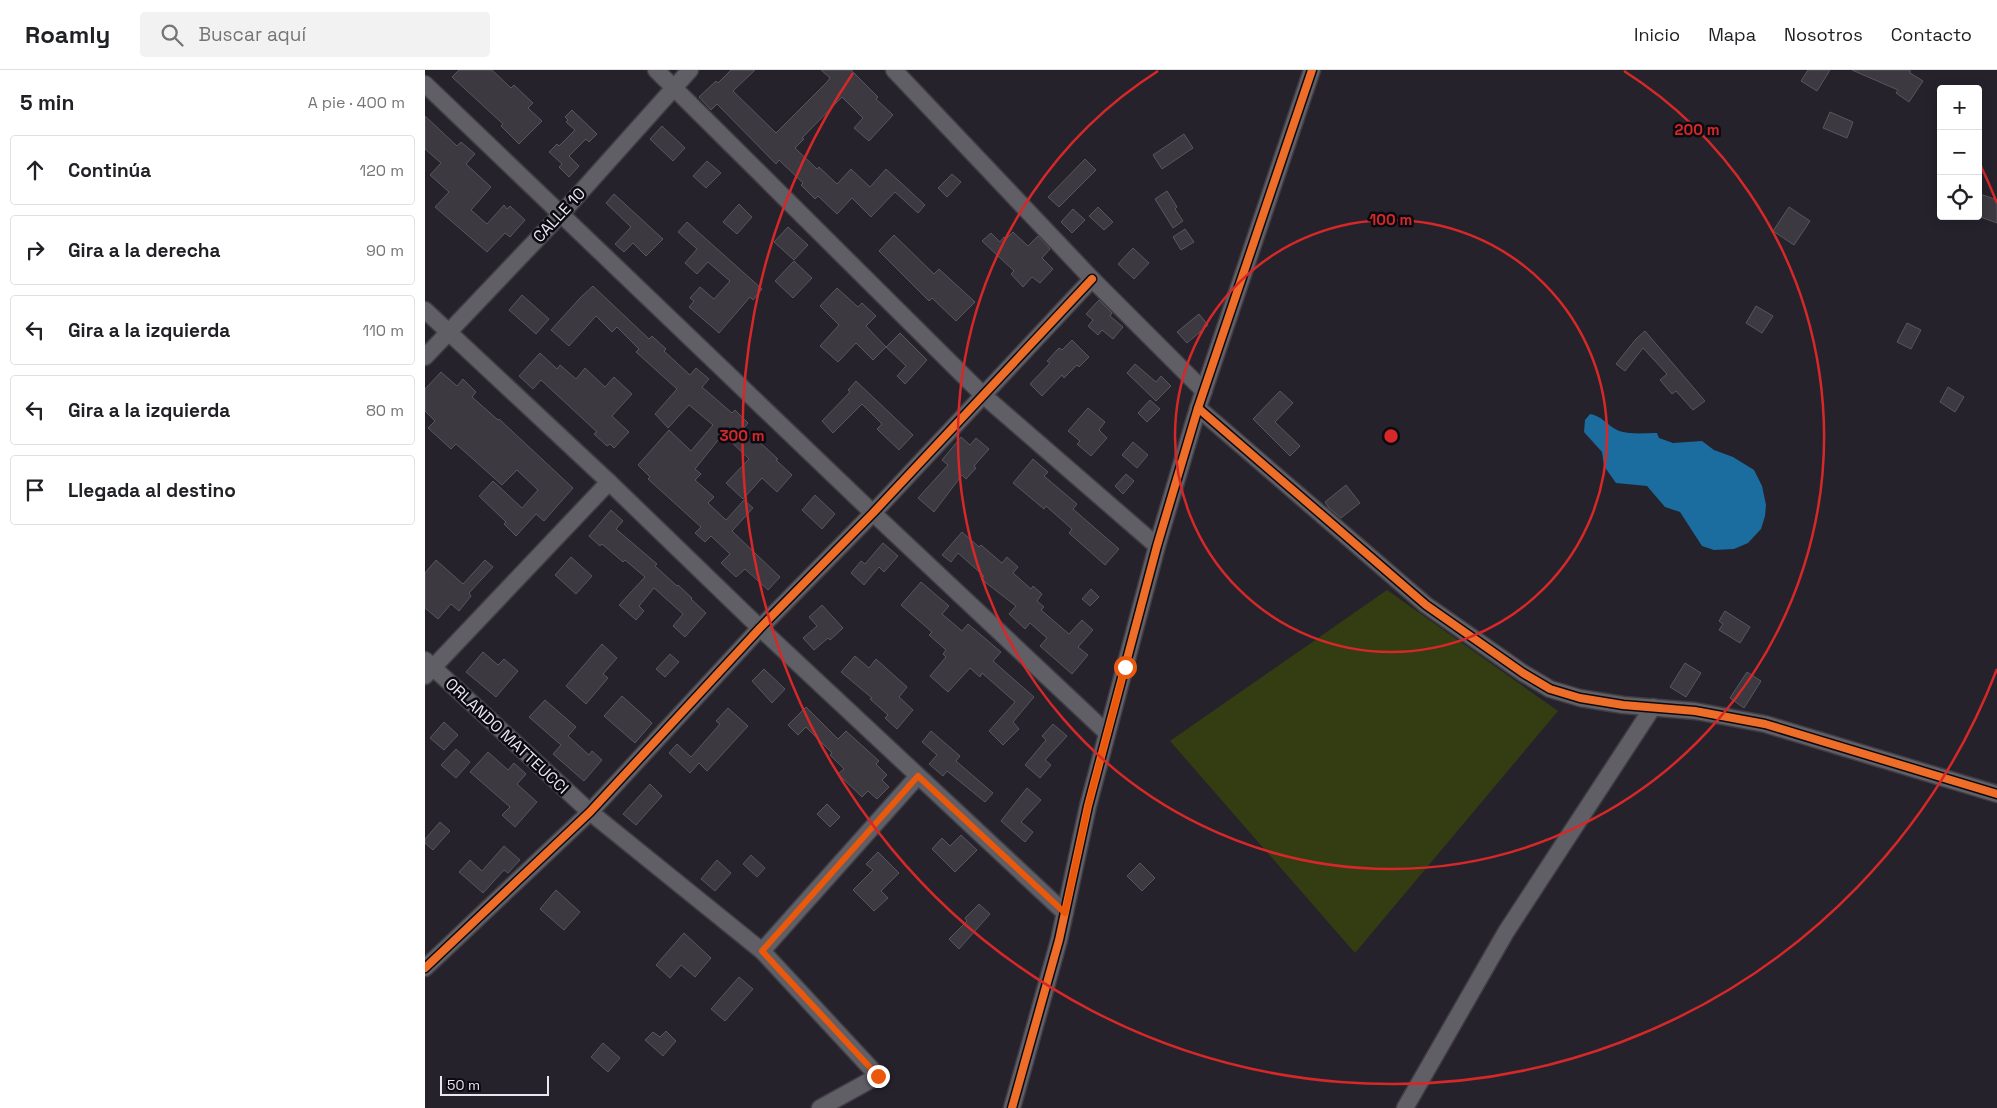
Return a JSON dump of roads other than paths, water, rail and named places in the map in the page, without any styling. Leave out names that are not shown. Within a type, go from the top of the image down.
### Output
[{"type":"street","points":[[656,70],[983,395],[1157,546]]},
{"type":"street","name":"CALLE 10","points":[[425,358],[562,213],[690,70]]},
{"type":"street","points":[[893,70],[1091,279],[1204,391]]},
{"type":"street","points":[[1012,1108],[1059,940],[1088,806],[1157,546],[1198,408],[1312,70]]},
{"type":"street","points":[[425,84],[562,213],[873,513],[1107,733]]},
{"type":"street","points":[[425,968],[590,812],[760,628],[873,513],[1091,279]]},
{"type":"street","points":[[425,310],[609,482],[760,628],[1065,913]]},
{"type":"street","points":[[1198,408],[1426,606],[1523,673],[1550,689],[1580,698],[1623,705],[1695,710],[1765,724],[1995,791]]},
{"type":"street","points":[[428,668],[609,482]]},
{"type":"street","name":"ORLANDO MATTEUCCI","points":[[428,668],[590,812],[762,951],[878,1076],[820,1108]]},
{"type":"street","points":[[1405,1108],[1506,932],[1653,707]]},
{"type":"street","points":[[762,951],[918,776]]},
{"type":"water","points":[[1590,414],[1621,432],[1657,433],[1659,438],[1673,443],[1702,441],[1714,450],[1733,457],[1754,470],[1762,486],[1766,505],[1761,529],[1748,543],[1734,549],[1714,550],[1702,546],[1680,512],[1665,507],[1647,486],[1616,483],[1604,466],[1602,452],[1584,432],[1585,420]]}]
